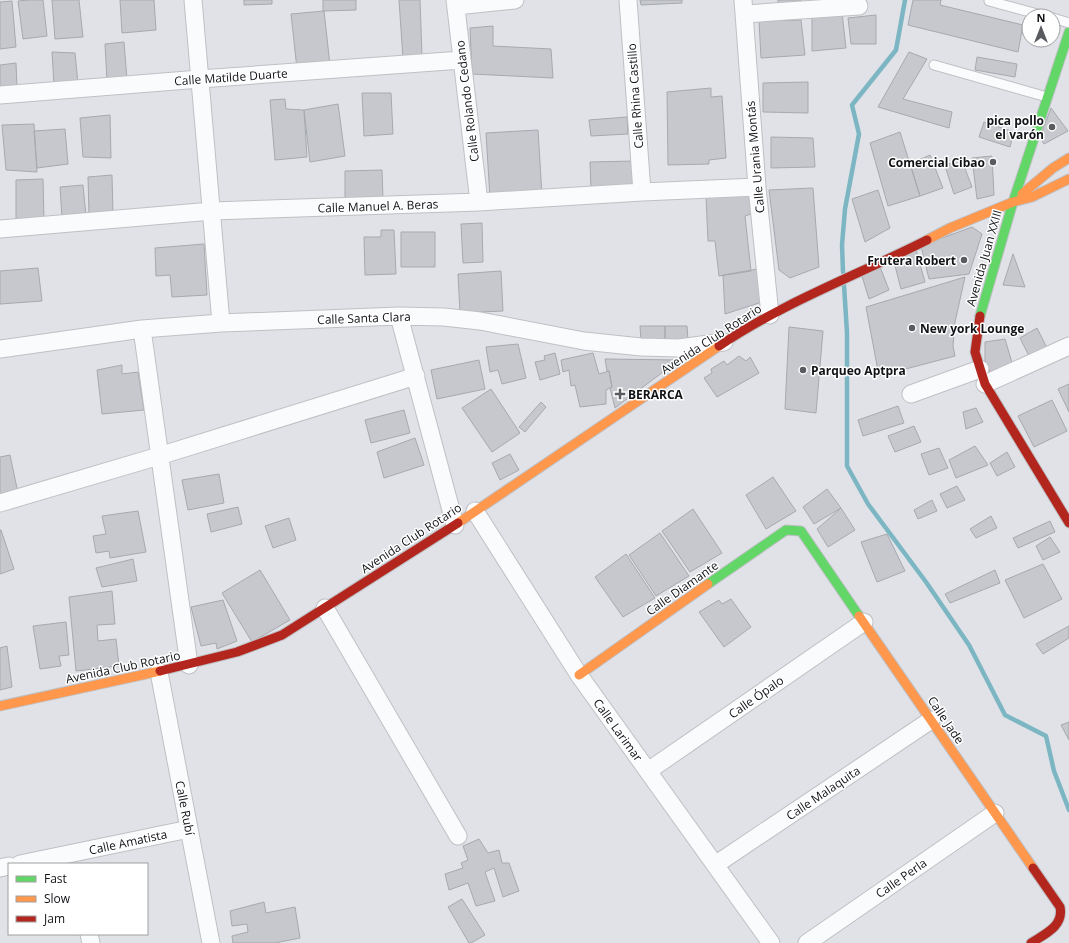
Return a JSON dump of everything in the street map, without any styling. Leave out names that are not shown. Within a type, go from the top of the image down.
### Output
[{"type":"main road","name":"Avenida Juan XXIII","points":[[1069,32],[1012,202],[980,314],[975,352],[982,377],[1069,523]]},
{"type":"main road","points":[[1012,202],[1053,168],[1069,158]]},
{"type":"main road","points":[[1012,202],[1032,197],[1069,179]]},
{"type":"main road","name":"Avenida Club Rotario","points":[[0,706],[189,665],[237,652],[282,635],[455,525],[726,341],[770,315],[825,287],[911,248],[950,228],[1012,202]]},
{"type":"main road","name":"Calle Diamante","points":[[579,675],[786,530],[801,531]]},
{"type":"main road","name":"Calle Jade","points":[[801,531],[1060,907],[1062,915],[1059,924],[1031,943]]},
{"type":"street","points":[[193,0],[221,323]]},
{"type":"street","points":[[455,3],[515,0]]},
{"type":"street","name":"Calle Rhina Castillo","points":[[628,0],[642,192]]},
{"type":"street","name":"Calle Rolando Cedano","points":[[455,3],[479,202]]},
{"type":"street","points":[[744,7],[859,6]]},
{"type":"street","name":"Calle Urania Montás","points":[[744,7],[757,188],[770,315]]},
{"type":"street","name":"Calle Matilde Duarte","points":[[0,95],[462,60]]},
{"type":"street","name":"Calle Manuel A. Beras","points":[[0,229],[212,211],[479,202],[642,192],[757,188]]},
{"type":"street","points":[[399,316],[455,525]]},
{"type":"street","name":"Calle Santa Clara","points":[[0,349],[142,329],[221,323],[399,316],[444,317],[480,321],[584,341],[641,347],[679,348],[726,341]]},
{"type":"street","points":[[142,329],[189,665]]},
{"type":"street","points":[[911,394],[982,377],[1069,346]]},
{"type":"street","points":[[0,503],[159,456],[416,376]]},
{"type":"street","name":"Calle Larimar","points":[[475,511],[579,675],[770,943]]},
{"type":"street","points":[[325,608],[458,836]]},
{"type":"street","name":"Calle Ópalo","points":[[648,771],[864,622]]},
{"type":"street","name":"Calle Rubí","points":[[159,672],[211,943]]},
{"type":"street","name":"Calle Malaquita","points":[[715,865],[931,720]]},
{"type":"street","name":"Calle Perla","points":[[807,943],[994,813]]},
{"type":"street","name":"Calle Amatista","points":[[31,863],[74,859],[189,829]]},
{"type":"lane","points":[[989,1],[1021,10]]},
{"type":"lane","points":[[934,65],[1047,97]]},
{"type":"building","points":[[43,0],[47,36],[23,39],[18,1]]},
{"type":"building","points":[[52,0],[79,0],[83,37],[55,39]]},
{"type":"building","points":[[120,0],[154,0],[156,30],[122,33]]},
{"type":"building","points":[[244,0],[272,0],[272,4],[244,5]]},
{"type":"building","points":[[323,0],[356,0],[356,10],[323,11]]},
{"type":"building","points":[[399,0],[420,0],[422,56],[403,59]]},
{"type":"building","points":[[640,0],[682,0],[682,3],[641,5]]},
{"type":"building","points":[[778,0],[801,0],[801,4],[778,5]]},
{"type":"building","points":[[913,0],[941,0],[940,5],[1021,25],[1021,36],[1018,52],[908,25]]},
{"type":"building","points":[[12,1],[16,47],[0,49],[0,2]]},
{"type":"building","points":[[324,11],[330,65],[297,69],[291,14]]},
{"type":"building","points":[[842,13],[846,48],[812,51],[812,16]]},
{"type":"building","points":[[876,15],[876,44],[851,44],[848,18]]},
{"type":"building","points":[[801,20],[805,55],[761,58],[759,21]]},
{"type":"building","points":[[493,26],[493,46],[551,49],[553,78],[472,74],[470,28]]},
{"type":"building","points":[[124,42],[127,80],[107,81],[105,44]]},
{"type":"building","points":[[52,52],[75,53],[78,84],[54,85]]},
{"type":"building","points":[[909,52],[927,59],[903,99],[952,112],[949,128],[878,107]]},
{"type":"building","points":[[977,57],[1017,64],[1015,77],[975,70]]},
{"type":"building","points":[[16,63],[17,88],[0,90],[0,65]]},
{"type":"building","points":[[808,82],[808,113],[763,112],[763,83]]},
{"type":"building","points":[[711,88],[711,97],[722,96],[726,158],[709,160],[709,164],[668,165],[667,92]]},
{"type":"building","points":[[362,93],[391,93],[393,134],[364,136]]},
{"type":"building","points":[[285,99],[286,109],[304,110],[307,157],[275,160],[270,100]]},
{"type":"building","points":[[338,104],[345,156],[310,162],[304,110]]},
{"type":"building","points":[[1051,108],[1068,131],[1044,144],[1040,137]]},
{"type":"building","points":[[110,115],[111,158],[83,157],[80,118]]},
{"type":"building","points":[[627,117],[628,134],[591,136],[589,120]]},
{"type":"building","points":[[984,122],[1014,132],[1010,147],[979,137]]},
{"type":"building","points":[[34,124],[37,172],[6,170],[2,125]]},
{"type":"building","points":[[65,129],[68,164],[37,168],[34,131]]},
{"type":"building","points":[[538,130],[542,195],[490,198],[486,133]]},
{"type":"building","points":[[900,132],[920,196],[888,206],[870,143]]},
{"type":"building","points":[[771,137],[813,138],[815,167],[771,168]]},
{"type":"building","points":[[930,155],[943,188],[920,196],[910,164]]},
{"type":"building","points":[[992,156],[994,195],[977,199],[972,158]]},
{"type":"building","points":[[961,158],[972,187],[954,194],[945,166]]},
{"type":"building","points":[[634,161],[636,186],[591,190],[590,162]]},
{"type":"building","points":[[382,170],[383,199],[345,201],[345,171]]},
{"type":"building","points":[[112,175],[113,214],[89,215],[88,177]]},
{"type":"building","points":[[43,179],[44,221],[16,222],[16,180]]},
{"type":"building","points":[[83,185],[86,216],[62,218],[60,187]]},
{"type":"building","points":[[813,188],[819,267],[790,278],[779,270],[769,190]]},
{"type":"building","points":[[878,190],[890,228],[865,242],[852,199]]},
{"type":"building","points":[[750,195],[751,214],[745,216],[751,271],[719,276],[715,241],[708,241],[706,197]]},
{"type":"building","points":[[482,223],[483,262],[463,263],[461,224]]},
{"type":"building","points":[[972,227],[982,234],[969,274],[929,279],[921,246]]},
{"type":"building","points":[[381,230],[394,230],[396,274],[365,275],[364,237],[381,237]]},
{"type":"building","points":[[401,232],[435,232],[435,267],[401,267]]},
{"type":"building","points":[[204,244],[207,295],[172,297],[170,275],[156,276],[155,248]]},
{"type":"building","points":[[916,250],[925,282],[901,289],[893,258]]},
{"type":"building","points":[[1013,254],[1025,287],[1003,285]]},
{"type":"building","points":[[879,264],[889,290],[869,299],[861,273]]},
{"type":"building","points":[[38,268],[42,301],[0,304],[0,271]]},
{"type":"building","points":[[758,269],[762,302],[725,314],[723,275]]},
{"type":"building","points":[[501,271],[503,311],[460,313],[458,274]]},
{"type":"building","name":"New york Lounge","points":[[965,277],[955,322],[953,346],[955,356],[879,376],[866,307]]},
{"type":"building","points":[[640,326],[665,326],[665,342],[641,341]]},
{"type":"building","points":[[665,326],[687,326],[688,340],[665,342]]},
{"type":"building","name":"Parqueo Aptpra","points":[[789,327],[823,331],[816,413],[785,409]]},
{"type":"building","points":[[1037,328],[1047,348],[1030,358],[1020,338]]},
{"type":"building","points":[[1005,339],[1013,366],[991,374],[985,361],[985,342]]},
{"type":"building","points":[[518,344],[526,378],[502,384],[498,370],[490,372],[486,347]]},
{"type":"building","points":[[555,353],[560,374],[540,380],[535,362],[545,360],[544,356]]},
{"type":"building","points":[[593,353],[599,374],[609,371],[612,387],[606,390],[606,404],[580,407],[575,385],[571,386],[569,370],[563,372],[561,360]]},
{"type":"building","points":[[739,356],[746,361],[750,357],[759,373],[717,397],[704,378],[712,373],[711,369],[724,361],[727,365]]},
{"type":"building","points":[[605,359],[679,360],[615,408],[610,388],[612,387],[609,371],[607,371]]},
{"type":"building","points":[[479,360],[485,389],[437,399],[431,370]]},
{"type":"building","points":[[122,365],[122,374],[138,372],[144,410],[102,414],[97,370]]},
{"type":"building","points":[[1069,384],[1069,412],[1058,389]]},
{"type":"building","points":[[491,389],[520,433],[492,452],[462,408]]},
{"type":"building","points":[[1052,400],[1067,431],[1034,447],[1018,416]]},
{"type":"building","points":[[541,402],[546,407],[525,432],[519,427]]},
{"type":"building","points":[[898,406],[904,423],[863,436],[858,420]]},
{"type":"building","points":[[976,408],[983,422],[966,429],[963,412]]},
{"type":"building","points":[[404,410],[410,433],[371,443],[365,420]]},
{"type":"building","points":[[914,426],[921,442],[895,452],[888,436]]},
{"type":"building","points":[[415,438],[424,465],[384,478],[377,452]]},
{"type":"building","points":[[975,446],[988,465],[956,478],[949,460]]},
{"type":"building","points":[[939,448],[948,468],[929,475],[921,454]]},
{"type":"building","points":[[1007,452],[1015,467],[997,476],[990,463]]},
{"type":"building","points":[[510,454],[519,470],[500,480],[492,463]]},
{"type":"building","points":[[10,455],[18,493],[0,498],[0,457]]},
{"type":"building","points":[[219,474],[224,503],[188,510],[182,480]]},
{"type":"building","points":[[773,477],[796,511],[766,529],[746,495]]},
{"type":"building","points":[[957,486],[965,500],[947,508],[940,494]]},
{"type":"building","points":[[827,489],[841,508],[814,524],[803,507]]},
{"type":"building","points":[[932,500],[937,511],[918,519],[914,510]]},
{"type":"building","points":[[238,507],[242,524],[211,532],[207,514]]},
{"type":"building","points":[[841,508],[855,530],[828,547],[817,529]]},
{"type":"building","points":[[693,509],[722,553],[690,572],[662,531]]},
{"type":"building","points":[[138,511],[146,552],[110,558],[109,551],[96,553],[93,536],[106,534],[102,516]]},
{"type":"building","points":[[991,516],[997,528],[976,538],[970,529]]},
{"type":"building","points":[[289,518],[296,540],[273,548],[265,526]]},
{"type":"building","points":[[1050,521],[1055,532],[1018,548],[1013,538]]},
{"type":"building","points":[[0,530],[14,569],[0,574]]},
{"type":"building","points":[[660,533],[689,576],[656,596],[629,555]]},
{"type":"building","points":[[887,534],[905,571],[877,582],[861,542]]},
{"type":"building","points":[[1050,537],[1060,552],[1043,560],[1036,546]]},
{"type":"building","points":[[626,554],[655,598],[623,617],[595,577]]},
{"type":"building","points":[[133,559],[137,581],[102,587],[96,568]]},
{"type":"building","points":[[1043,564],[1062,599],[1024,618],[1005,580]]},
{"type":"building","points":[[260,570],[290,620],[252,642],[222,593]]},
{"type":"building","points":[[995,570],[1000,583],[950,603],[945,594]]},
{"type":"building","points":[[112,591],[115,624],[97,625],[98,641],[116,639],[119,666],[76,671],[69,597]]},
{"type":"building","points":[[731,599],[751,627],[724,647],[699,612],[719,600],[722,604]]},
{"type":"building","points":[[223,600],[237,641],[217,649],[216,643],[201,646],[191,607]]},
{"type":"building","points":[[66,622],[69,655],[59,656],[61,666],[40,669],[33,626]]},
{"type":"building","points":[[1069,626],[1069,638],[1043,654],[1036,644]]},
{"type":"building","points":[[7,646],[12,687],[0,690],[0,648]]},
{"type":"building","points":[[1069,722],[1069,740],[1061,725]]},
{"type":"building","points":[[479,839],[488,853],[499,850],[502,863],[509,863],[519,891],[503,897],[494,868],[485,872],[495,901],[476,906],[468,883],[449,890],[445,874],[463,868],[461,863],[468,860],[463,846]]},
{"type":"building","points":[[462,899],[485,935],[471,943],[469,943],[448,907]]},
{"type":"building","points":[[264,902],[266,913],[295,907],[300,938],[275,943],[233,943],[232,936],[248,932],[247,924],[232,926],[230,911]]},
{"type":"waterway","points":[[843,272],[842,245],[845,209],[859,134],[852,105],[896,50],[905,0]]},
{"type":"waterway","points":[[844,285],[847,333],[847,466],[868,504],[926,582],[969,645],[1005,715],[1046,736],[1054,771],[1069,810]]},
{"type":"traffic: fast","points":[[980,316],[1013,202],[1069,32]]},
{"type":"traffic: fast","points":[[708,584],[786,530],[801,531],[859,616]]},
{"type":"traffic: slow","points":[[1022,194],[1053,168],[1069,158]]},
{"type":"traffic: slow","points":[[927,240],[950,228],[1013,202],[1032,197],[1069,179]]},
{"type":"traffic: slow","points":[[458,523],[719,346]]},
{"type":"traffic: slow","points":[[579,675],[708,584]]},
{"type":"traffic: slow","points":[[859,616],[1033,868]]},
{"type":"traffic: slow","points":[[0,706],[160,671]]},
{"type":"traffic: jam","points":[[719,346],[744,330],[795,302],[927,240]]},
{"type":"traffic: jam","points":[[980,316],[975,352],[985,384],[1069,523]]},
{"type":"traffic: jam","points":[[160,671],[237,652],[282,635],[458,523]]},
{"type":"traffic: jam","points":[[1031,943],[1052,929],[1059,919],[1060,914],[1060,907],[1033,868]]},
{"type":"place","name":"pica pollo el varón","points":[[1052,127]]},
{"type":"place","name":"Comercial Cibao","points":[[993,162]]},
{"type":"place","name":"Frutera Robert","points":[[964,260]]},
{"type":"place","name":"New york Lounge","points":[[912,328]]},
{"type":"place","name":"Parqueo Aptpra","points":[[803,370]]},
{"type":"place","name":"BERARCA","points":[[620,394]]}]
